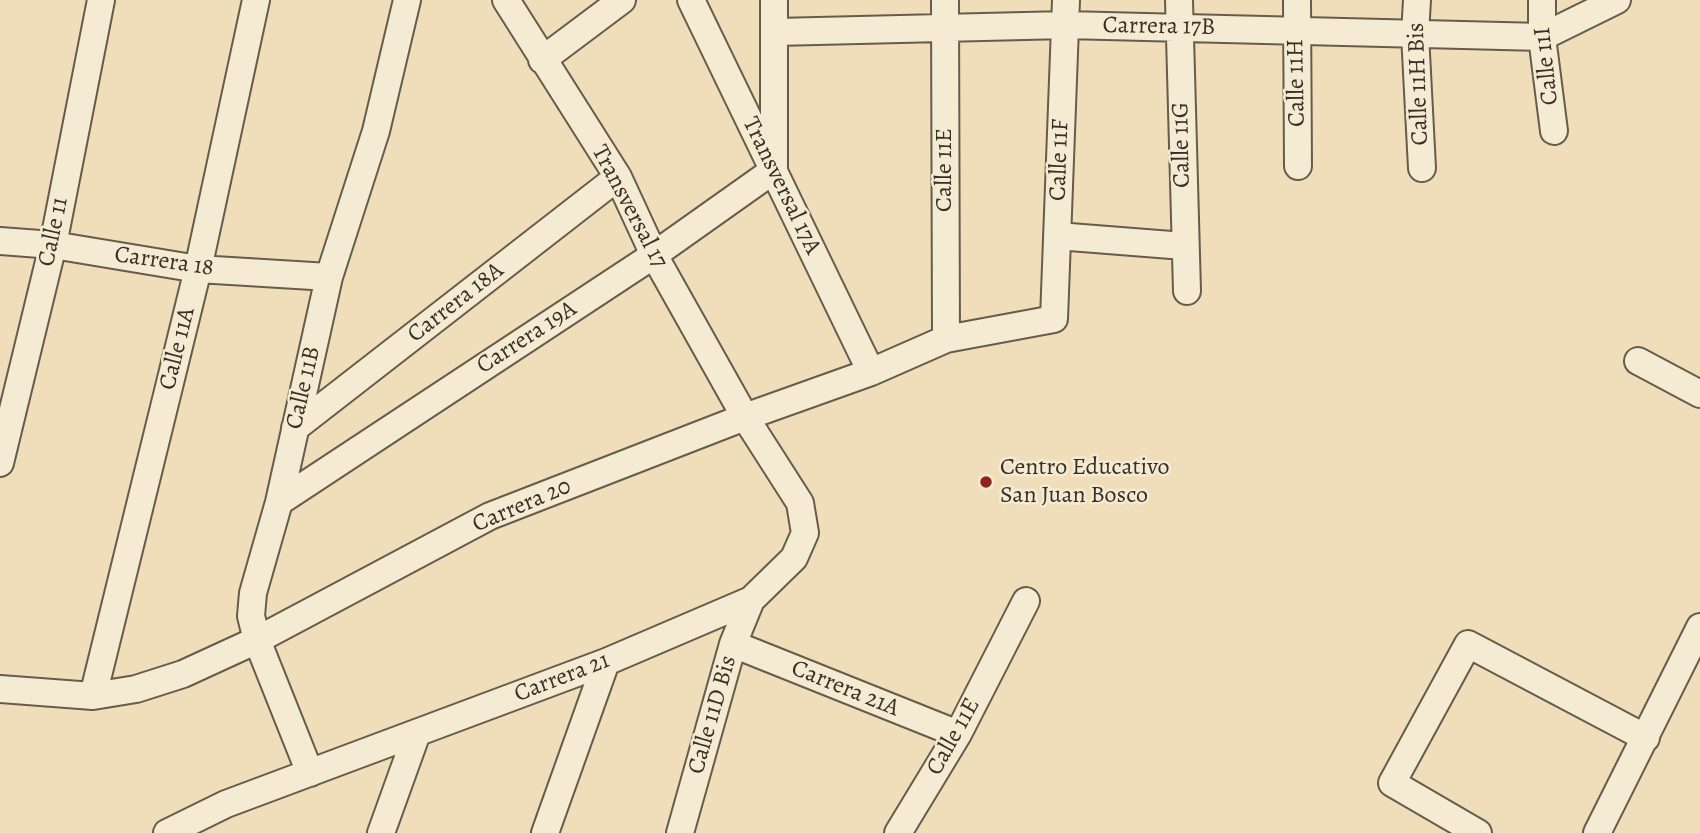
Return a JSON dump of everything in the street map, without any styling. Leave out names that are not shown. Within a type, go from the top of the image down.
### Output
[{"type":"street","name":"Calle 11","points":[[0,463],[53,245],[101,0]]},
{"type":"street","name":"Calle 11A","points":[[93,696],[198,270],[256,0]]},
{"type":"street","name":"Calle 11B","points":[[310,773],[257,640],[251,616],[253,593],[279,502],[329,277],[376,131],[407,0]]},
{"type":"street","name":"Transversal 17","points":[[506,0],[618,177],[654,255],[745,417]]},
{"type":"street","points":[[542,60],[622,0]]},
{"type":"street","name":"Transversal 17A","points":[[691,0],[871,372]]},
{"type":"street","points":[[774,0],[774,170]]},
{"type":"street","name":"Calle 11E","points":[[945,0],[946,339]]},
{"type":"street","name":"Calle 11G","points":[[1180,0],[1187,291]]},
{"type":"street","name":"Calle 11H","points":[[1297,0],[1298,166]]},
{"type":"street","name":"Calle 11H Bis","points":[[1417,0],[1415,34],[1422,168]]},
{"type":"street","name":"Calle 11I","points":[[1542,0],[1542,37],[1554,131]]},
{"type":"street","points":[[1542,37],[1617,0]]},
{"type":"street","name":"Carrera 17B","points":[[776,32],[944,30],[1066,13],[1179,27],[1296,33],[1542,37]]},
{"type":"street","name":"Calle 11F","points":[[1054,319],[1066,13]]},
{"type":"street","name":"Carrera 19A","points":[[279,502],[654,255],[774,170]]},
{"type":"street","name":"Carrera 18A","points":[[295,428],[618,177]]},
{"type":"street","points":[[1057,236],[1184,246]]},
{"type":"street","name":"Carrera 18","points":[[0,241],[53,245],[198,270],[329,277]]},
{"type":"street","name":"Carrera 20","points":[[0,689],[93,696],[136,689],[183,674],[257,640],[490,516],[745,417],[871,372],[946,339],[1054,319]]},
{"type":"street","points":[[1638,361],[1700,394]]},
{"type":"street","name":"Carrera 21","points":[[167,833],[226,804],[606,662],[751,600],[794,558],[805,533],[800,503],[745,417]]},
{"type":"street","name":"Calle 11D Bis","points":[[680,833],[733,644],[751,600]]},
{"type":"street","name":"Calle 11E","points":[[898,833],[958,734],[1026,601]]},
{"type":"street","points":[[1597,833],[1700,627]]},
{"type":"street","name":"Carrera 21A","points":[[733,644],[958,734]]},
{"type":"street","points":[[1478,833],[1392,783],[1468,644],[1646,738]]},
{"type":"street","points":[[545,833],[606,662]]},
{"type":"street","points":[[381,833],[417,733]]},
{"type":"street","points":[[215,833],[226,804]]},
{"type":"place","name":"Centro Educativo San Juan Bosco","points":[[986,482]]}]
